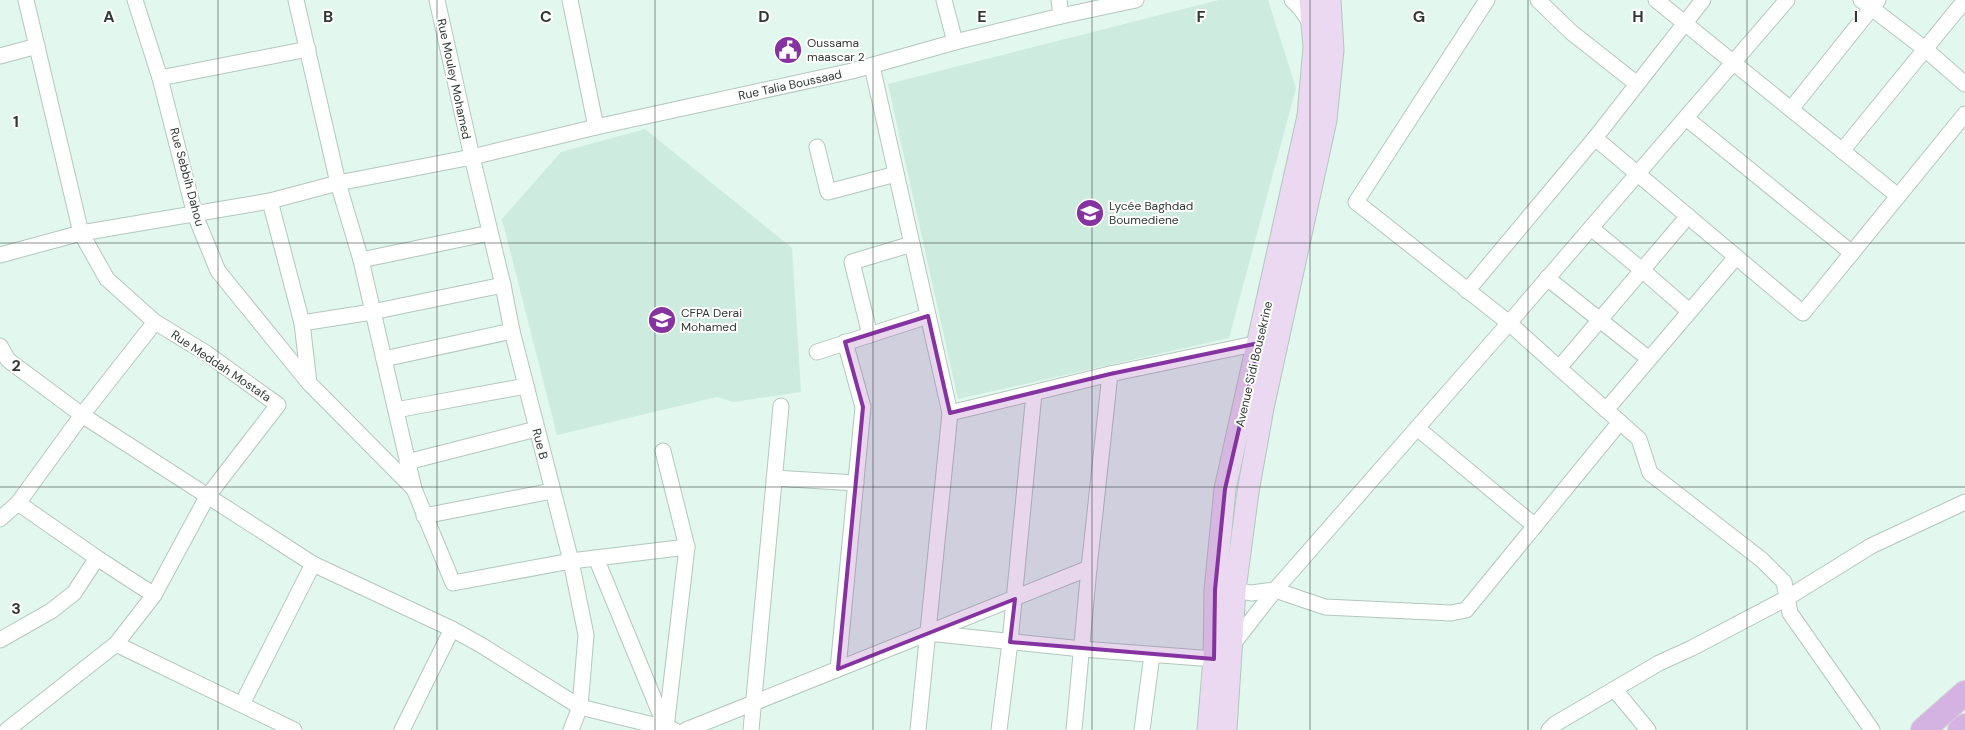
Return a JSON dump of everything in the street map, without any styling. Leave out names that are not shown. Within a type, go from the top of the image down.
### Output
[{"type":"main road","name":"Avenue Sidi Bousekrine","points":[[1208,730],[1214,659],[1215,590],[1225,489],[1308,116],[1314,47],[1310,0]]},
{"type":"main road","points":[[1226,730],[1235,590],[1248,492],[1263,408],[1326,120],[1333,50],[1330,0]]},
{"type":"main road","points":[[1923,730],[1965,693]]},
{"type":"main road","points":[[1960,730],[1965,726]]},
{"type":"street","name":"Rue Meddah Mostafa","points":[[7,730],[116,644],[154,595],[208,497],[278,406],[206,353],[155,322],[107,279],[81,233],[26,0]]},
{"type":"street","name":"Rue Sebbih Dahou","points":[[135,0],[160,78],[195,214],[218,271],[309,383],[414,489]]},
{"type":"street","points":[[296,0],[338,183],[361,260],[414,489],[453,583],[571,561],[687,547]]},
{"type":"street","name":"Rue Mouley Mohamed","points":[[437,0],[472,157]]},
{"type":"street","points":[[570,0],[596,126]]},
{"type":"street","points":[[944,0],[955,42]]},
{"type":"street","points":[[1058,0],[1061,16]]},
{"type":"street","name":"Rue Talia Boussaad","points":[[0,255],[81,233],[270,201],[338,183],[472,157],[596,126],[872,66],[955,42],[1136,0]]},
{"type":"street","points":[[1292,0],[1301,9],[1312,26]]},
{"type":"street","points":[[1487,0],[1356,202],[1509,323],[1639,439],[1650,473],[1762,560],[1784,582],[1790,613],[1872,730]]},
{"type":"street","points":[[1538,0],[1571,32],[1637,84]]},
{"type":"street","points":[[1656,0],[1898,196]]},
{"type":"street","points":[[1467,291],[1595,138],[1703,0]]},
{"type":"street","points":[[928,633],[1082,649],[1214,659],[1233,644],[1275,590],[1509,323],[1787,0]]},
{"type":"street","points":[[1842,151],[1965,0]]},
{"type":"street","points":[[1790,109],[1870,3],[1965,84]]},
{"type":"street","points":[[0,56],[37,46]]},
{"type":"street","points":[[160,78],[308,50]]},
{"type":"street","points":[[872,66],[950,413],[918,730]]},
{"type":"street","points":[[1595,138],[1803,313],[1965,114]]},
{"type":"street","points":[[1686,118],[1852,253]]},
{"type":"street","points":[[817,147],[828,192],[896,174]]},
{"type":"street","name":"Rue B","points":[[472,157],[536,429],[571,561],[586,635],[580,707],[571,730]]},
{"type":"street","points":[[270,201],[302,323],[309,383]]},
{"type":"street","points":[[1559,368],[1688,216]]},
{"type":"street","points":[[1591,228],[1689,311]]},
{"type":"street","points":[[361,260],[490,233]]},
{"type":"street","points":[[870,335],[852,262],[912,244]]},
{"type":"street","points":[[1606,410],[1736,257]]},
{"type":"street","points":[[1547,278],[1649,359]]},
{"type":"street","points":[[302,323],[372,312],[503,285]]},
{"type":"street","points":[[817,352],[928,316]]},
{"type":"street","points":[[0,519],[18,503],[82,415],[155,322]]},
{"type":"street","points":[[384,359],[512,331]]},
{"type":"street","points":[[838,669],[863,407],[845,342]]},
{"type":"street","points":[[950,413],[1110,374],[1259,343]]},
{"type":"street","points":[[0,346],[4,365],[313,564],[452,629],[580,707],[670,729]]},
{"type":"street","points":[[1074,730],[1110,374]]},
{"type":"street","points":[[396,410],[526,386]]},
{"type":"street","points":[[999,730],[1015,599],[1034,393]]},
{"type":"street","points":[[751,730],[781,406]]},
{"type":"street","points":[[1235,590],[1251,592],[1275,590],[1325,607],[1451,613],[1466,610],[1620,422]]},
{"type":"street","points":[[1417,428],[1535,526]]},
{"type":"street","points":[[408,462],[536,429]]},
{"type":"street","points":[[663,451],[687,547],[670,729]]},
{"type":"street","points":[[774,478],[856,483]]},
{"type":"street","points":[[424,516],[552,491]]},
{"type":"street","points":[[1549,730],[1659,663],[1692,648],[1787,598],[1871,546],[1965,502]]},
{"type":"street","points":[[18,503],[96,558],[154,595]]},
{"type":"street","points":[[0,640],[51,611],[74,594],[96,558]]},
{"type":"street","points":[[596,558],[670,729]]},
{"type":"street","points":[[242,704],[313,564]]},
{"type":"street","points":[[686,730],[1089,568]]},
{"type":"street","points":[[402,730],[452,629]]},
{"type":"street","points":[[116,644],[294,730]]},
{"type":"street","points":[[1142,730],[1152,654]]},
{"type":"street","points":[[1614,690],[1648,730]]},
{"type":"highlighted area","points":[[928,316],[950,413],[1110,374],[1259,343],[1225,489],[1215,590],[1214,659],[1010,642],[1015,599],[838,669],[863,407],[845,342]]},
{"type":"shaded area","name":"Lycée Baghdad Boumediene","points":[[1219,0],[1268,0],[1296,88],[1229,338],[958,399],[888,84]]},
{"type":"shaded area","name":"CFPA Derai Mohamed","points":[[645,129],[792,248],[801,392],[733,402],[717,397],[557,435],[502,219],[561,152]]},
{"type":"place","name":"Oussama maascar 2","points":[[788,50]]},
{"type":"place","name":"Lycée Baghdad Boumediene","points":[[1090,213]]},
{"type":"place","name":"CFPA Derai Mohamed","points":[[662,320]]}]
